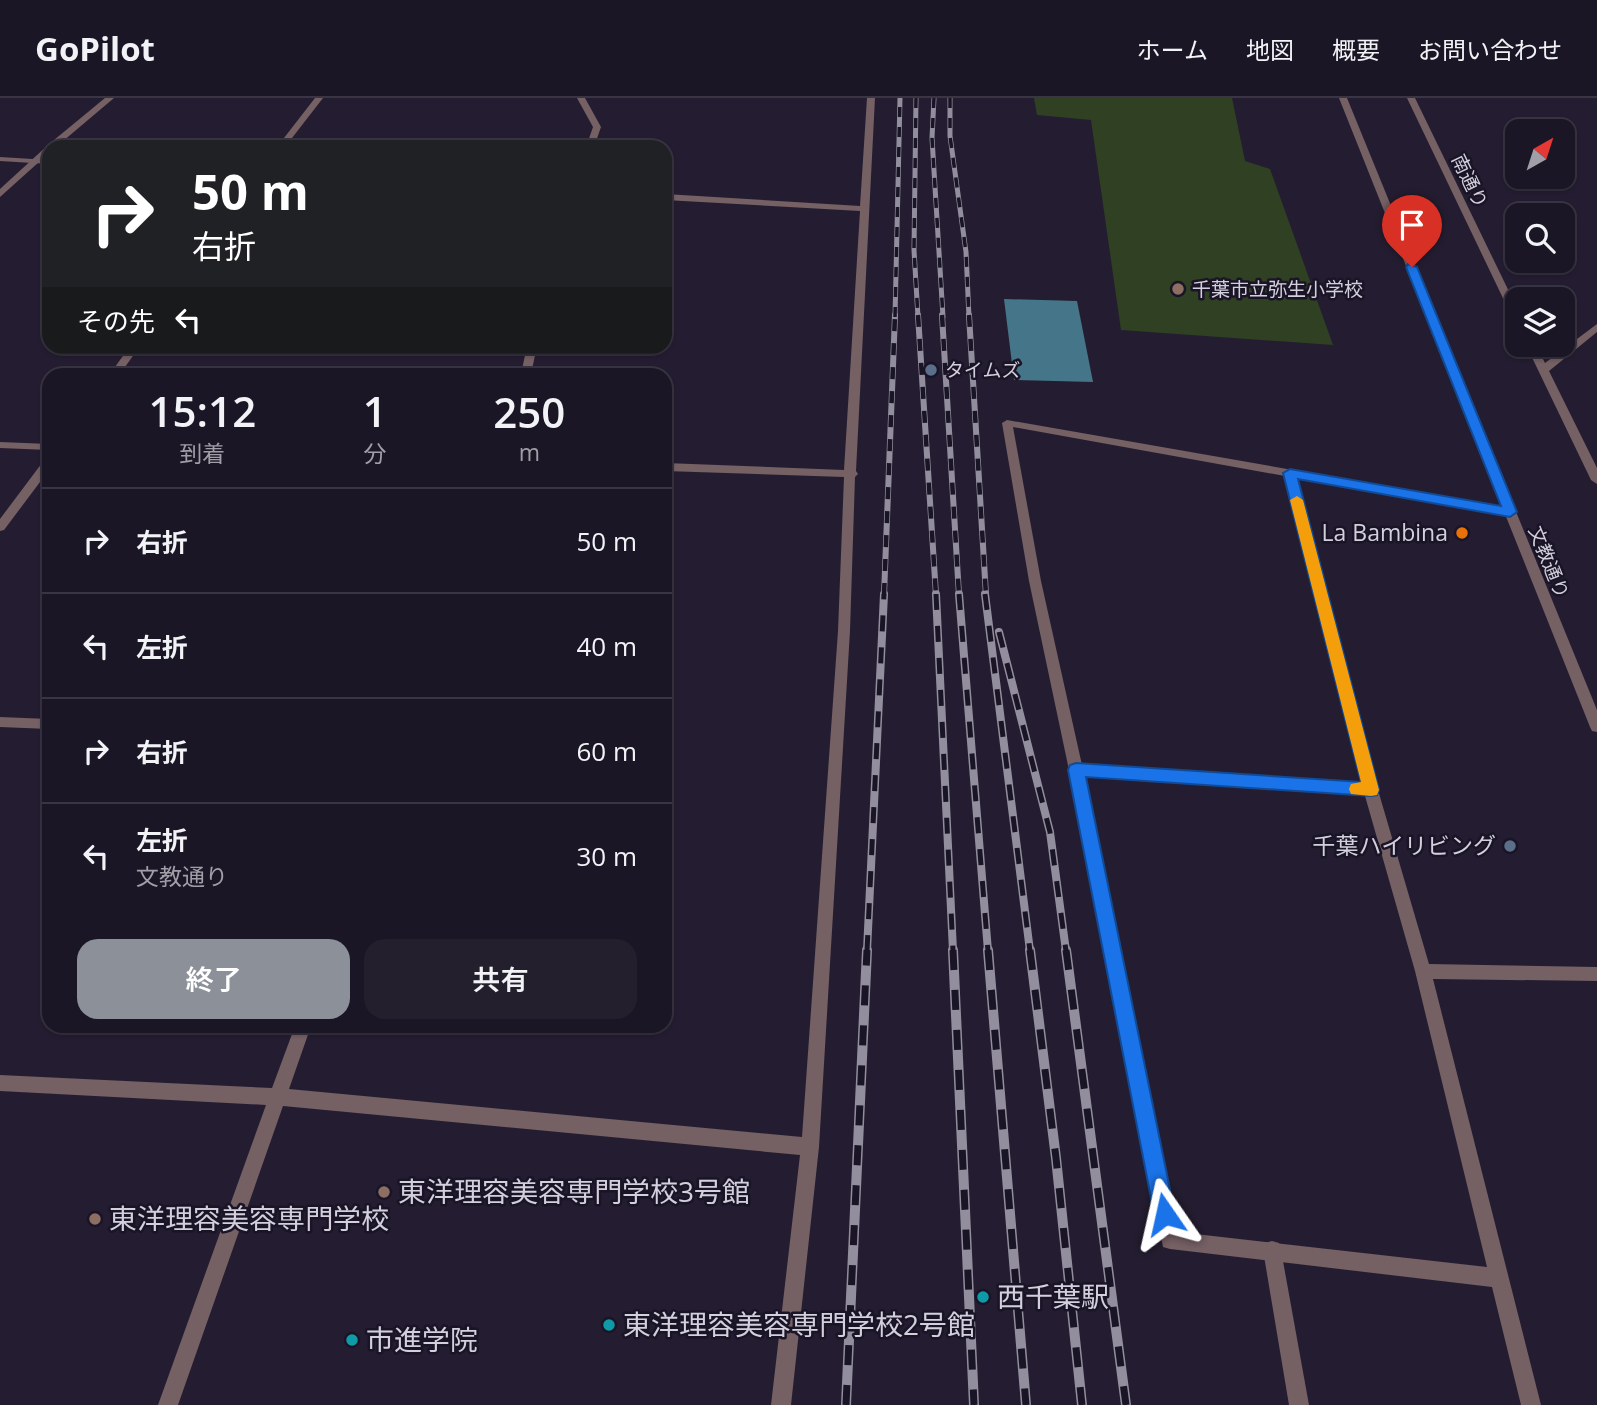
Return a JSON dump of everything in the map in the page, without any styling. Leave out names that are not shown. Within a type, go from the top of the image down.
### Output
[{"type":"street","points":[[60,140],[110,98]]},
{"type":"street","points":[[286,140],[319,98]]},
{"type":"street","points":[[581,98],[597,127],[592,140]]},
{"type":"street","points":[[781,1405],[810,1147],[844,631],[863,209],[871,98]]},
{"type":"street","name":"文教通り","points":[[1343,98],[1597,727]]},
{"type":"street","name":"南通り","points":[[1410,98],[1505,292]]},
{"type":"street","points":[[0,194],[42,154]]},
{"type":"street","points":[[0,159],[42,162]]},
{"type":"street","points":[[672,197],[863,209]]},
{"type":"street","points":[[1543,370],[1597,327]]},
{"type":"street","points":[[1537,357],[1597,480]]},
{"type":"street","points":[[1498,1278],[1170,1240],[1076,770],[1035,581],[1007,423],[1510,512]]},
{"type":"street","points":[[0,445],[42,447]]},
{"type":"street","points":[[672,467],[852,474]]},
{"type":"street","points":[[0,527],[42,471]]},
{"type":"street","points":[[1290,473],[1371,790],[1423,971],[1531,1405]]},
{"type":"street","points":[[0,722],[42,724]]},
{"type":"street","points":[[1076,770],[1371,790]]},
{"type":"street","points":[[1423,971],[1597,974]]},
{"type":"street","points":[[167,1405],[301,1033]]},
{"type":"street","points":[[0,1083],[278,1097],[810,1147]]},
{"type":"street","points":[[1272,1250],[1299,1405]]},
{"type":"green space","points":[[1034,98],[1232,98],[1245,161],[1270,169],[1333,345],[1121,330],[1091,120],[1037,115]]},
{"type":"water","points":[[1004,299],[1077,301],[1093,382],[1014,380]]},
{"type":"railway","points":[[895,317],[900,98]]},
{"type":"railway","points":[[916,98],[914,250],[918,317]]},
{"type":"railway","points":[[934,98],[932,138],[943,317]]},
{"type":"railway","points":[[950,98],[950,136],[966,252],[969,317]]},
{"type":"railway","points":[[884,595],[895,315]]},
{"type":"railway","points":[[918,315],[936,595]]},
{"type":"railway","points":[[942,315],[959,595]]},
{"type":"railway","points":[[969,315],[986,595]]},
{"type":"railway","points":[[867,951],[884,594]]},
{"type":"railway","points":[[936,594],[953,951]]},
{"type":"railway","points":[[959,594],[988,951]]},
{"type":"railway","points":[[985,594],[1030,951]]},
{"type":"railway","points":[[999,632],[1050,832],[1066,951]]},
{"type":"railway","points":[[846,1405],[867,950]]},
{"type":"railway","points":[[953,950],[974,1405]]},
{"type":"railway","points":[[988,950],[1026,1405]]},
{"type":"railway","points":[[1030,950],[1056,1158],[1082,1405]]},
{"type":"railway","points":[[1066,950],[1126,1405]]},
{"type":"slow traffic","points":[[1297,500],[1371,790],[1357,789]]},
{"type":"place","name":"千葉市立弥生小学校","points":[[1178,289]]},
{"type":"place","name":"タイムズ","points":[[931,370]]},
{"type":"place","name":"La Bambina","points":[[1462,533]]},
{"type":"place","name":"千葉ハイリビング","points":[[1510,846]]},
{"type":"place","name":"東洋理容美容専門学校3号館","points":[[384,1192]]},
{"type":"place","name":"東洋理容美容専門学校","points":[[95,1219]]},
{"type":"place","name":"西千葉駅","points":[[983,1297]]},
{"type":"place","name":"東洋理容美容専門学校2号館","points":[[609,1325]]},
{"type":"place","name":"市進学院","points":[[352,1340]]},
{"type":"route","points":[[1165,1214],[1076,770],[1371,790],[1290,473],[1510,512],[1412,267]]}]
